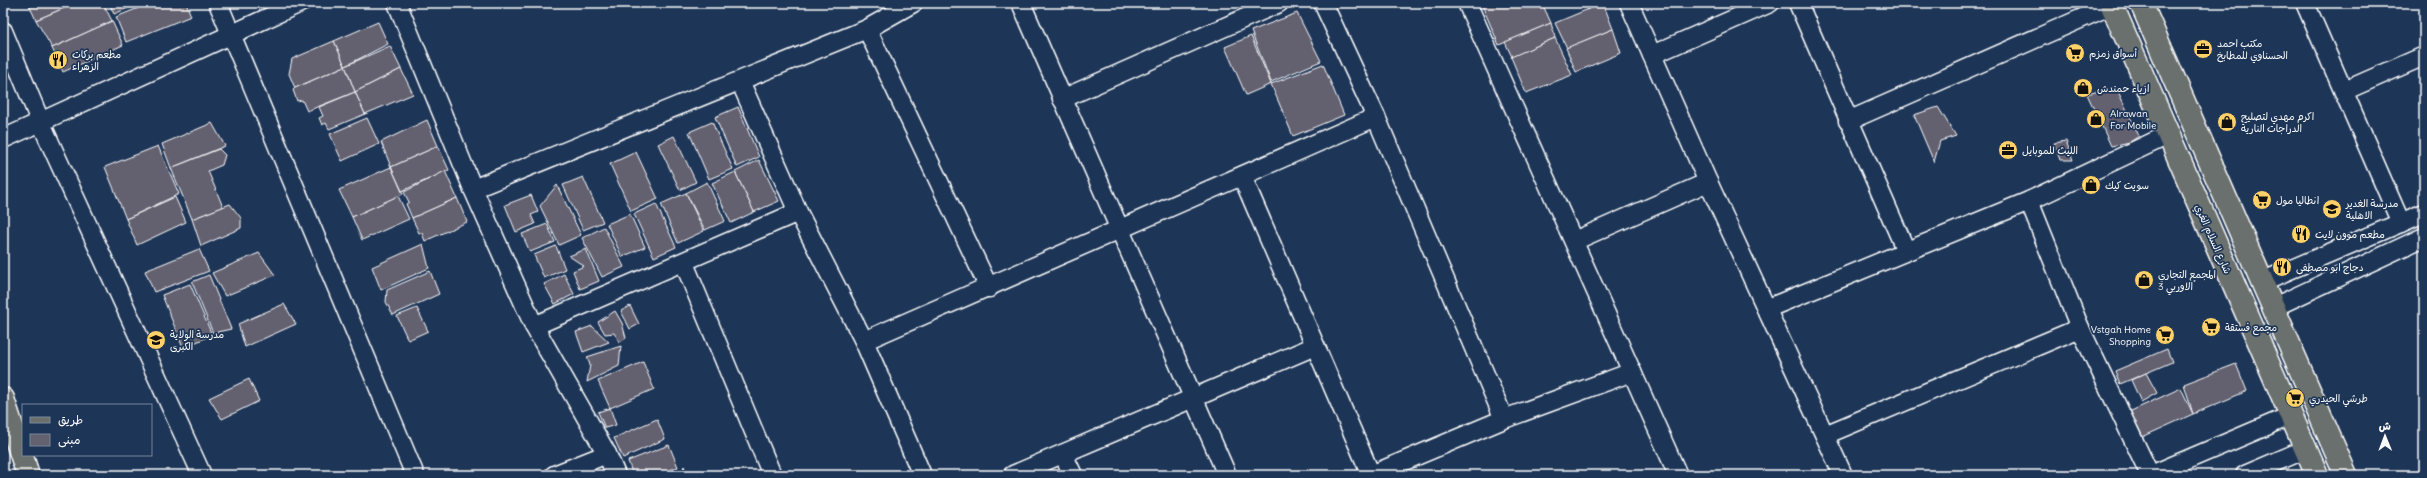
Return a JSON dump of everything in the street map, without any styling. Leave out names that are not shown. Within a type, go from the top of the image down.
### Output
[{"type":"main road","points":[[2141,3],[2272,308],[2346,475]]},
{"type":"main road","name":"شارع السلام الغري","points":[[2111,4],[2317,475]]},
{"type":"main road","points":[[3,399],[28,475]]},
{"type":"street","points":[[218,3],[232,33],[415,475]]},
{"type":"street","points":[[3,139],[41,123],[232,33],[300,3]]},
{"type":"street","points":[[397,3],[474,190],[534,326],[607,454],[616,475]]},
{"type":"street","points":[[474,190],[867,28],[913,3]]},
{"type":"street","points":[[1021,3],[1227,475]]},
{"type":"street","points":[[1062,99],[1278,3]]},
{"type":"street","points":[[1323,3],[1376,117],[1504,419]]},
{"type":"street","points":[[1468,3],[1678,475]]},
{"type":"street","points":[[1629,3],[1708,182],[1843,475]]},
{"type":"street","points":[[1652,55],[1770,3]]},
{"type":"street","points":[[1798,3],[1848,121],[1906,251]]},
{"type":"street","points":[[2305,3],[2401,223]]},
{"type":"street","points":[[1848,121],[2111,4]]},
{"type":"street","points":[[867,28],[989,288]]},
{"type":"street","points":[[3,31],[41,123],[202,475]]},
{"type":"street","points":[[2344,91],[2424,56]]},
{"type":"street","points":[[740,81],[798,212],[864,341],[922,475]]},
{"type":"street","points":[[864,341],[989,288],[1376,117]]},
{"type":"street","points":[[1766,309],[2030,201],[2168,135]]},
{"type":"street","points":[[1242,176],[1371,475],[1504,419],[1632,372]]},
{"type":"street","points":[[1574,241],[1708,182]]},
{"type":"street","points":[[2030,201],[2080,328],[2151,475],[2290,416]]},
{"type":"street","points":[[534,326],[684,263],[798,212]]},
{"type":"street","points":[[2261,282],[2424,213]]},
{"type":"street","points":[[2272,308],[2424,237]]},
{"type":"street","points":[[684,263],[772,475]]},
{"type":"street","points":[[1825,435],[2080,328]]},
{"type":"street","points":[[1013,475],[1194,399],[1315,346]]},
{"type":"street","points":[[2245,475],[2306,449]]},
{"type":"street","points":[[554,475],[607,454]]},
{"type":"street","points":[[1064,454],[1073,475]]},
{"type":"building","points":[[28,3],[76,3],[36,20]]},
{"type":"building","points":[[76,3],[103,3],[112,21],[52,48],[36,20]]},
{"type":"building","points":[[109,3],[140,3],[114,14]]},
{"type":"building","points":[[151,3],[186,3],[191,16],[126,42],[116,17]]},
{"type":"building","points":[[1481,3],[1542,3],[1551,23],[1499,45]]},
{"type":"building","points":[[1603,3],[1613,29],[1567,48],[1555,23]]},
{"type":"building","points":[[1297,13],[1321,61],[1271,82],[1251,31]]},
{"type":"building","points":[[112,21],[123,45],[63,72],[52,48]]},
{"type":"building","points":[[378,22],[388,44],[345,66],[334,41]]},
{"type":"building","points":[[1551,23],[1555,38],[1512,57],[1505,42]]},
{"type":"building","points":[[1613,29],[1621,53],[1576,72],[1566,48]]},
{"type":"building","points":[[1251,36],[1271,84],[1246,95],[1225,47]]},
{"type":"building","points":[[1555,38],[1572,75],[1526,93],[1511,57]]},
{"type":"building","points":[[334,41],[345,66],[295,88],[289,74],[292,59]]},
{"type":"building","points":[[390,46],[401,69],[355,92],[345,66]]},
{"type":"building","points":[[1323,64],[1344,115],[1293,136],[1271,84]]},
{"type":"building","points":[[345,66],[355,92],[307,111],[302,100],[297,101],[293,90],[295,88]]},
{"type":"building","points":[[401,69],[413,94],[365,114],[355,92]]},
{"type":"building","points":[[2116,87],[2139,136],[2130,142],[2111,146],[2087,94]]},
{"type":"building","points":[[355,92],[365,114],[329,129],[326,123],[322,125],[319,118],[323,116],[319,107]]},
{"type":"building","points":[[738,107],[759,157],[737,167],[715,117]]},
{"type":"building","points":[[1938,107],[1956,136],[1940,141],[1934,162],[1914,115]]},
{"type":"building","points":[[367,118],[379,144],[342,161],[330,134]]},
{"type":"building","points":[[427,120],[438,146],[391,167],[381,142]]},
{"type":"building","points":[[712,122],[733,169],[709,179],[689,132]]},
{"type":"building","points":[[212,123],[225,146],[171,168],[162,144]]},
{"type":"building","points":[[674,136],[696,182],[680,190],[658,144]]},
{"type":"building","points":[[2066,141],[2073,160],[2060,160],[2054,143]]},
{"type":"building","points":[[158,146],[179,194],[126,219],[105,167]]},
{"type":"building","points":[[438,146],[449,170],[402,191],[391,167]]},
{"type":"building","points":[[219,149],[225,155],[222,165],[208,171],[223,207],[192,219],[171,168]]},
{"type":"building","points":[[636,152],[658,199],[631,211],[610,164]]},
{"type":"building","points":[[759,160],[779,201],[754,212],[735,172]]},
{"type":"building","points":[[391,167],[403,194],[352,217],[339,190]]},
{"type":"building","points":[[445,171],[457,198],[412,218],[406,204],[409,202],[404,192]]},
{"type":"building","points":[[735,172],[754,212],[731,223],[712,183]]},
{"type":"building","points":[[583,177],[603,222],[583,230],[563,185]]},
{"type":"building","points":[[707,182],[725,221],[705,230],[686,193]]},
{"type":"building","points":[[557,185],[581,235],[559,245],[540,206]]},
{"type":"building","points":[[686,193],[704,231],[678,243],[661,204]]},
{"type":"building","points":[[531,195],[538,212],[531,215],[535,224],[516,232],[505,205]]},
{"type":"building","points":[[398,196],[409,219],[362,240],[352,217]]},
{"type":"building","points":[[175,197],[186,222],[137,245],[126,219]]},
{"type":"building","points":[[457,198],[467,222],[425,241],[422,233],[419,233],[412,218]]},
{"type":"building","points":[[230,204],[241,218],[241,228],[201,246],[192,219]]},
{"type":"building","points":[[656,204],[676,247],[654,257],[634,214]]},
{"type":"building","points":[[630,214],[645,247],[622,257],[607,224]]},
{"type":"building","points":[[547,224],[555,242],[530,252],[522,234]]},
{"type":"building","points":[[604,227],[624,267],[602,277],[582,238]]},
{"type":"building","points":[[423,244],[429,268],[381,290],[372,267]]},
{"type":"building","points":[[556,246],[565,269],[544,278],[534,255]]},
{"type":"building","points":[[199,249],[209,271],[154,292],[145,271]]},
{"type":"building","points":[[586,249],[599,281],[580,289],[573,271],[584,266],[569,256]]},
{"type":"building","points":[[259,253],[275,275],[225,296],[212,273]]},
{"type":"building","points":[[430,271],[439,294],[393,315],[386,302],[387,290]]},
{"type":"building","points":[[564,274],[574,294],[555,304],[544,284]]},
{"type":"building","points":[[209,275],[231,329],[213,333],[192,282]]},
{"type":"building","points":[[190,284],[212,335],[183,348],[162,295]]},
{"type":"building","points":[[284,304],[296,324],[245,347],[238,324]]},
{"type":"building","points":[[630,306],[639,324],[630,329],[621,311]]},
{"type":"building","points":[[417,308],[428,331],[408,340],[397,316]]},
{"type":"building","points":[[615,311],[622,323],[626,338],[620,342],[614,333],[605,334],[598,322]]},
{"type":"building","points":[[592,326],[609,342],[583,352],[576,332]]},
{"type":"building","points":[[621,346],[619,366],[587,382],[590,365],[587,357]]},
{"type":"building","points":[[2167,349],[2172,362],[2120,384],[2115,371]]},
{"type":"building","points":[[643,362],[654,389],[610,408],[598,381]]},
{"type":"building","points":[[2236,364],[2247,391],[2193,414],[2184,384]]},
{"type":"building","points":[[2146,373],[2157,393],[2141,402],[2131,380]]},
{"type":"building","points":[[249,379],[259,401],[222,419],[209,398]]},
{"type":"building","points":[[2181,388],[2193,414],[2140,438],[2129,412]]},
{"type":"building","points":[[610,408],[616,425],[605,428],[598,412]]},
{"type":"building","points":[[657,419],[665,439],[623,458],[614,438]]},
{"type":"building","points":[[669,445],[678,467],[657,475],[633,475],[628,461]]},
{"type":"building","points":[[684,466],[688,475],[681,475]]},
{"type":"building","points":[[677,469],[676,475],[664,475]]},
{"type":"place","name":"مكتب احمد الحسناوي للمطابخ","points":[[2203,49]]},
{"type":"place","name":"أسواق زمزم","points":[[2075,53]]},
{"type":"place","name":"مطعم بركات الزهراء","points":[[58,60]]},
{"type":"place","name":"ازياء حمندش","points":[[2083,88]]},
{"type":"place","name":"Alrawan For Mobile","points":[[2096,119]]},
{"type":"place","name":"اكرم مهدي لتصليح الدراجات النارية","points":[[2227,122]]},
{"type":"place","name":"الليث للموبايل","points":[[2008,150]]},
{"type":"place","name":"سويت كيك","points":[[2091,185]]},
{"type":"place","name":"انطاليا مول","points":[[2262,200]]},
{"type":"place","name":"مدرسة الغدير الاهلية","points":[[2332,209]]},
{"type":"place","name":"مطعم موون لايت","points":[[2301,234]]},
{"type":"place","name":"دجاج ابو مصطفى","points":[[2282,267]]},
{"type":"place","name":"المجمع التجاري الاوربي 3","points":[[2144,280]]},
{"type":"place","name":"مجمع فستقة","points":[[2211,327]]},
{"type":"place","name":"Vstgah Home Shopping","points":[[2165,335]]},
{"type":"place","name":"مدرسة الولاية الكبرى","points":[[156,340]]},
{"type":"place","name":"طرشي الحيدري","points":[[2295,398]]}]
